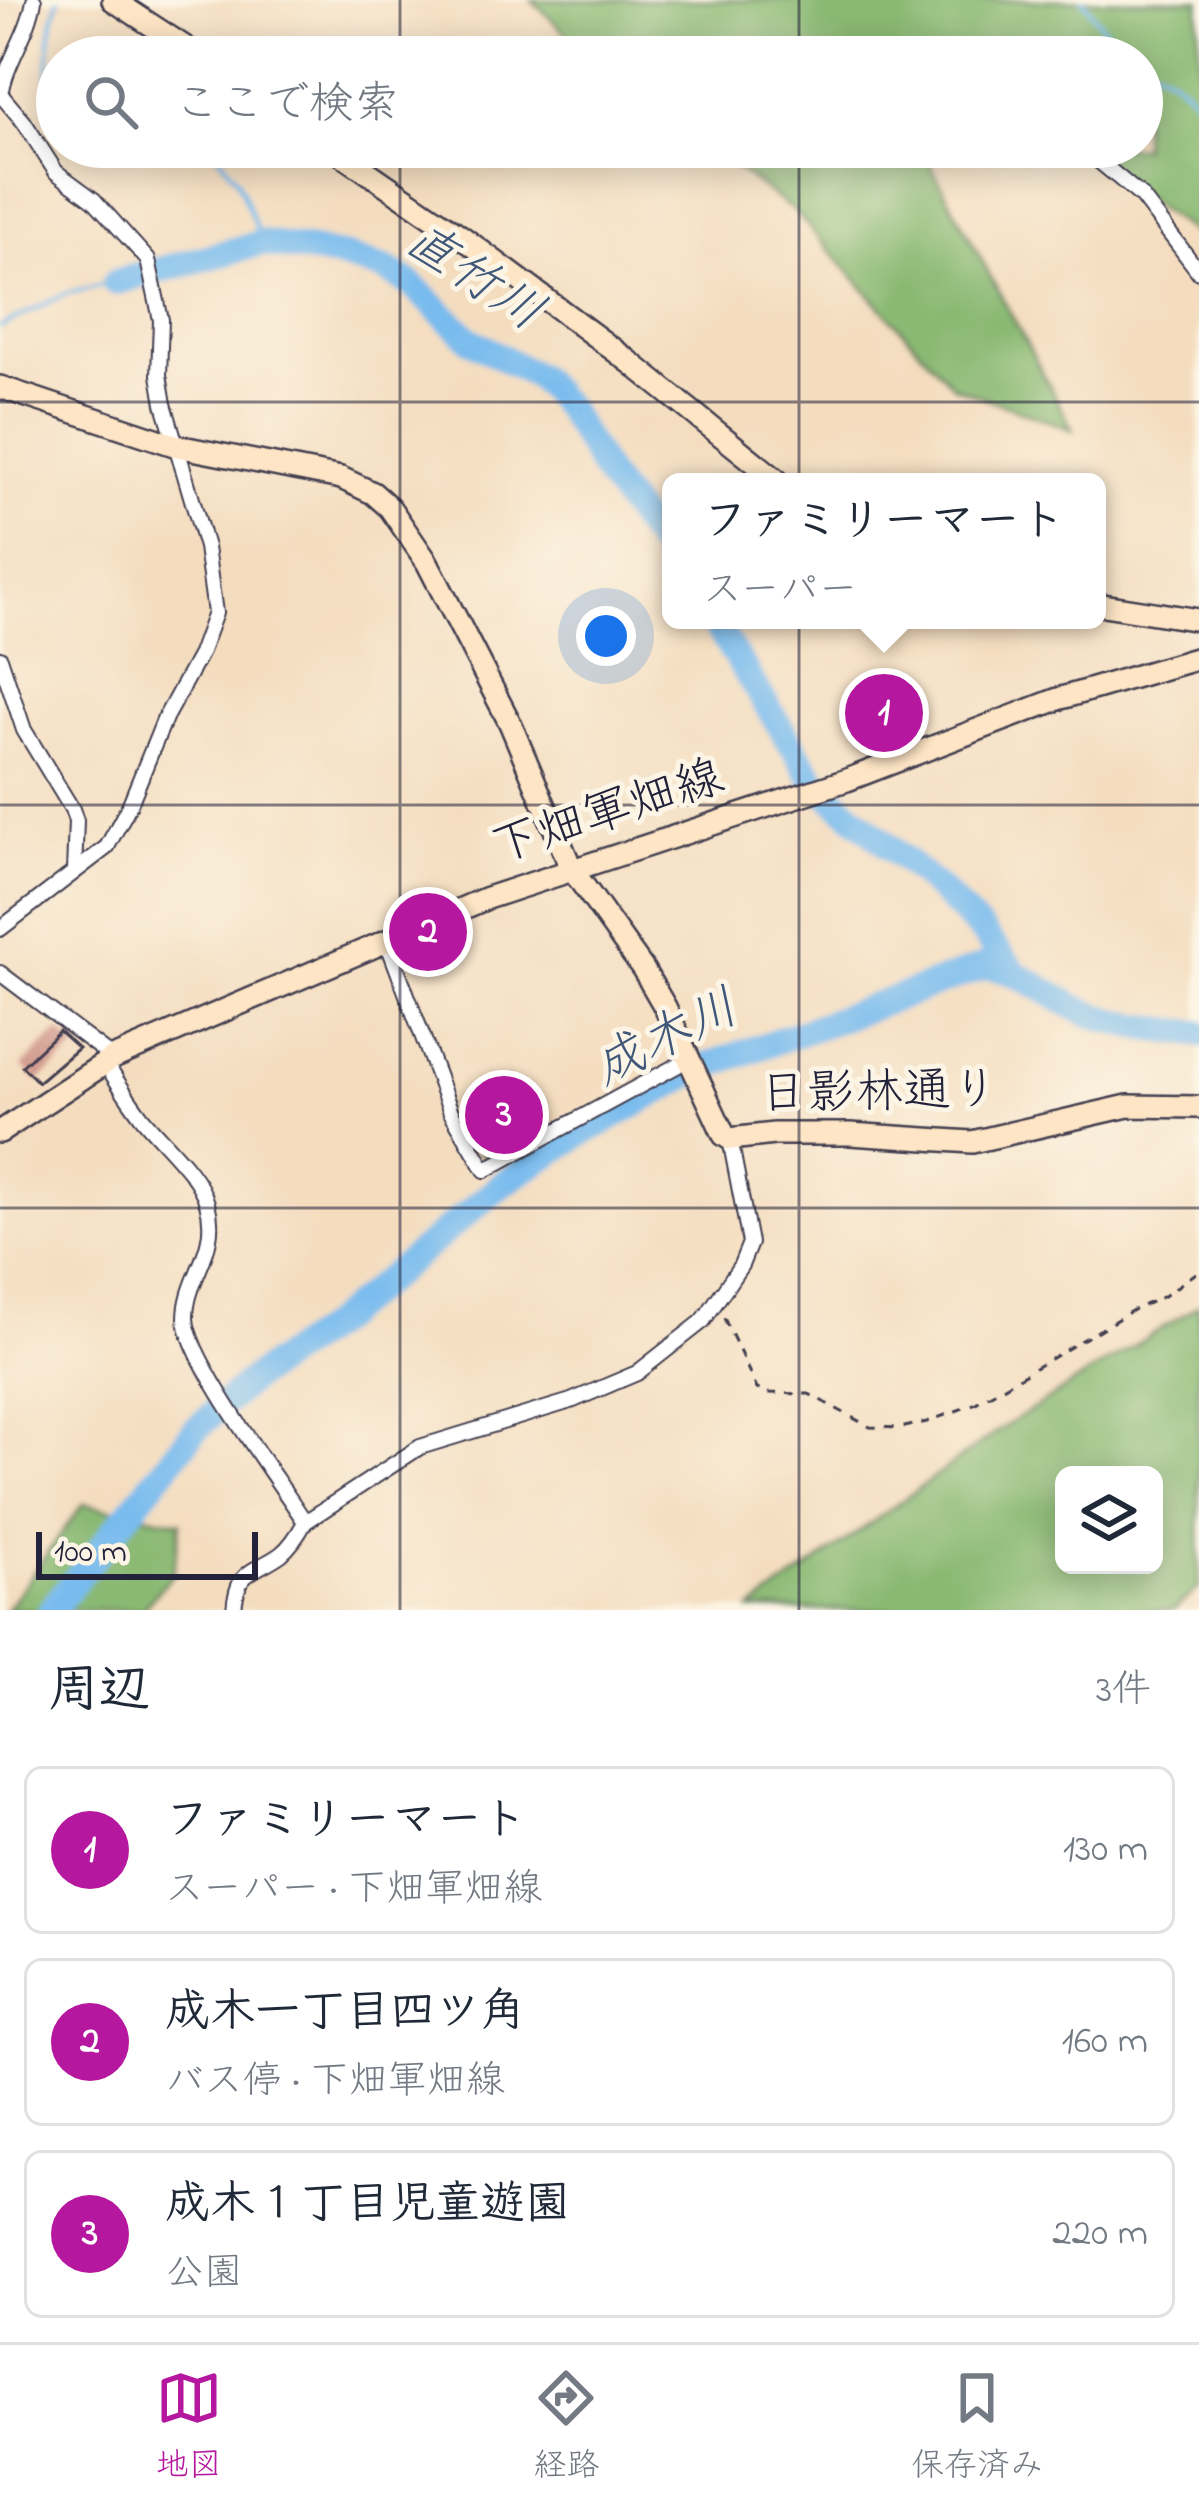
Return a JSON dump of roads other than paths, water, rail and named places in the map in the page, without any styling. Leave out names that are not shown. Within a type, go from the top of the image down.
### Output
[{"type":"main road","points":[[118,2],[169,36]]},
{"type":"main road","points":[[360,168],[574,320],[768,473]]},
{"type":"main road","name":"日影林通り","points":[[0,387],[177,446],[340,478],[373,493],[390,508],[427,562],[509,723],[571,868],[643,969],[730,1139],[803,1133],[972,1142],[1128,1106],[1199,1107]]},
{"type":"main road","points":[[1106,605],[1199,620]]},
{"type":"main road","name":"下畑軍畑線","points":[[0,1132],[109,1061],[386,939],[571,868],[847,780],[1058,699],[1199,658]]},
{"type":"street","points":[[34,0],[1,94],[36,141]]},
{"type":"street","points":[[0,929],[107,847],[165,718],[212,629],[214,592],[206,548],[159,375],[161,320],[148,260],[94,200],[53,168]]},
{"type":"street","points":[[1107,168],[1141,196],[1199,272]]},
{"type":"street","points":[[0,658],[24,730],[72,809],[76,821],[74,872]]},
{"type":"street","points":[[386,939],[451,1112],[485,1170],[692,1060]]},
{"type":"street","points":[[0,973],[109,1061],[137,1112],[205,1198],[208,1250],[191,1292],[186,1324],[195,1351],[218,1390],[305,1522]]},
{"type":"street","points":[[234,1610],[236,1588],[251,1568],[280,1554],[305,1522],[420,1447],[572,1401],[637,1373],[703,1321],[750,1243],[730,1139]]},
{"type":"waterway","points":[[51,36],[58,0]]},
{"type":"waterway","points":[[1083,0],[1110,36]]},
{"type":"waterway","points":[[1163,72],[1199,102]]},
{"type":"waterway","points":[[229,168],[262,243]]},
{"type":"waterway","name":"直竹川","points":[[115,282],[262,243],[345,257],[387,270],[411,284],[471,340],[539,378],[566,408],[608,478],[662,549]]},
{"type":"waterway","name":"直竹川","points":[[0,327],[65,294],[115,282]]},
{"type":"waterway","name":"直竹川","points":[[718,629],[817,784],[940,891],[1013,970]]},
{"type":"waterway","name":"成木川","points":[[51,1610],[196,1429],[252,1379],[328,1328],[504,1183],[704,1067],[986,966],[1023,978],[1093,1015],[1199,1034]]},
{"type":"place","name":"ファミリーマート","points":[[884,713]]},
{"type":"place","name":"成木一丁目四ツ角","points":[[428,932]]},
{"type":"place","name":"成木１丁目児童遊園","points":[[504,1115]]}]
